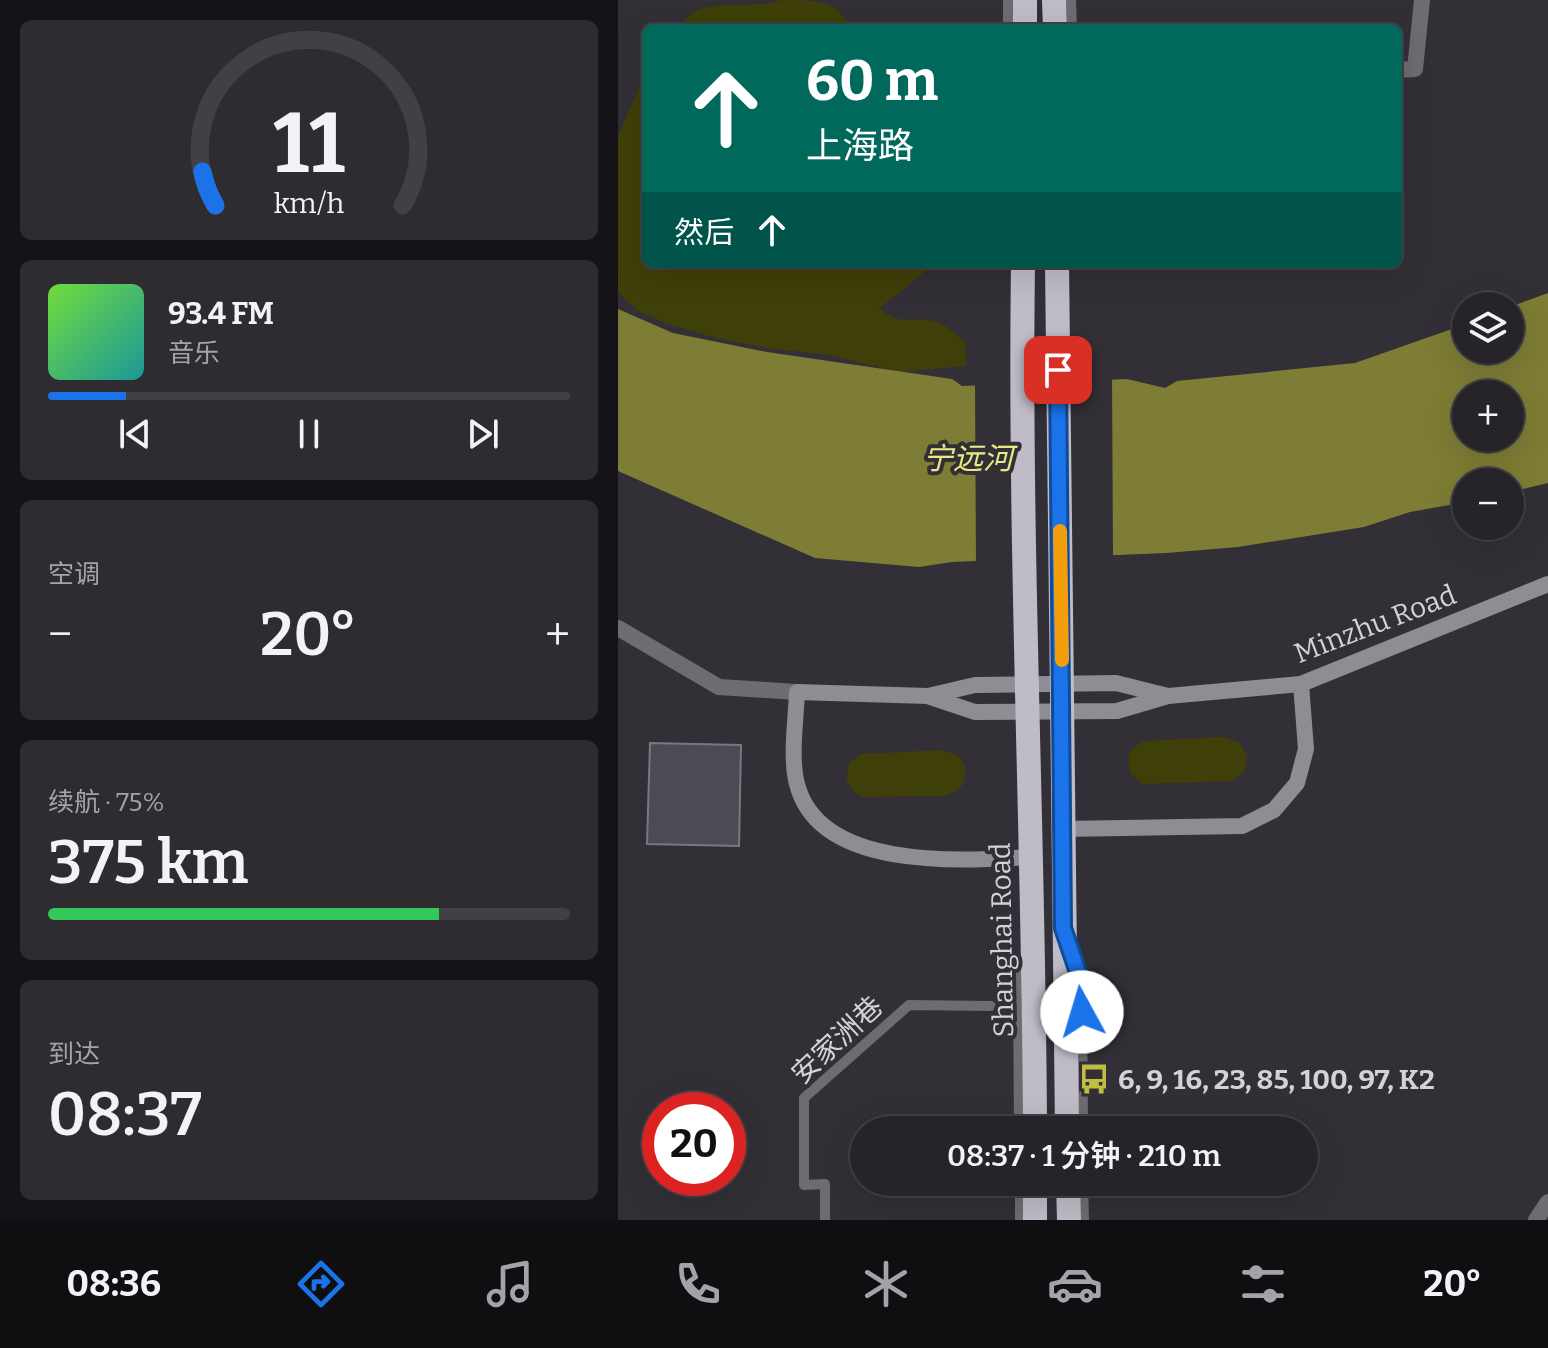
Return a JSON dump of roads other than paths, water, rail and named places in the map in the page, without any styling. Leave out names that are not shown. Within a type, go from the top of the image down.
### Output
[{"type":"highway","points":[[1025,0],[1025,24]]},
{"type":"highway","points":[[1054,0],[1055,24]]},
{"type":"highway","name":"Shanghai Road","points":[[1023,268],[1035,1116]]},
{"type":"highway","points":[[1057,268],[1067,1116]]},
{"type":"highway","points":[[1035,1196],[1035,1220]]},
{"type":"highway","points":[[1068,1196],[1069,1220]]},
{"type":"street","points":[[1402,70],[1415,69],[1422,0]]},
{"type":"street","name":"Minzhu Road","points":[[1168,696],[1301,684],[1548,584]]},
{"type":"street","points":[[618,628],[719,687],[928,696],[975,685],[1116,683],[1168,696]]},
{"type":"street","points":[[1063,829],[1242,826],[1274,810],[1297,783],[1306,749],[1301,684]]},
{"type":"street","points":[[797,692],[797,784],[811,815],[837,837],[866,848],[900,855],[972,859],[1031,857]]},
{"type":"street","points":[[928,696],[975,712],[1117,711],[1168,696]]},
{"type":"street","points":[[1536,1220],[1548,1202]]},
{"type":"lane","points":[[1008,0],[1008,24]]},
{"type":"lane","points":[[1071,0],[1072,24]]},
{"type":"lane","points":[[1063,928],[1082,984],[1083,1116]]},
{"type":"lane","points":[[1019,1116],[1018,984],[1034,929]]},
{"type":"lane","name":"安家洲巷","points":[[825,1220],[825,1184],[804,1185],[804,1098],[909,1005],[991,1006]]},
{"type":"lane","points":[[1020,1196],[1020,1220]]},
{"type":"lane","points":[[1083,1196],[1084,1220]]},
{"type":"water","name":"宁远河","points":[[1548,293],[1548,483],[1524,489],[1524,468],[1452,468],[1452,504],[1410,512],[1364,527],[1238,547],[952,562],[919,567],[815,558],[618,471],[618,309],[673,333],[767,352],[952,379],[962,386],[1127,379],[1165,388],[1177,381],[1355,363],[1452,329],[1452,364],[1524,364],[1524,302]]},
{"type":"place","name":"6, 9, 16, 23, 85, 100, 97, K2","points":[[1094,1079]]}]
